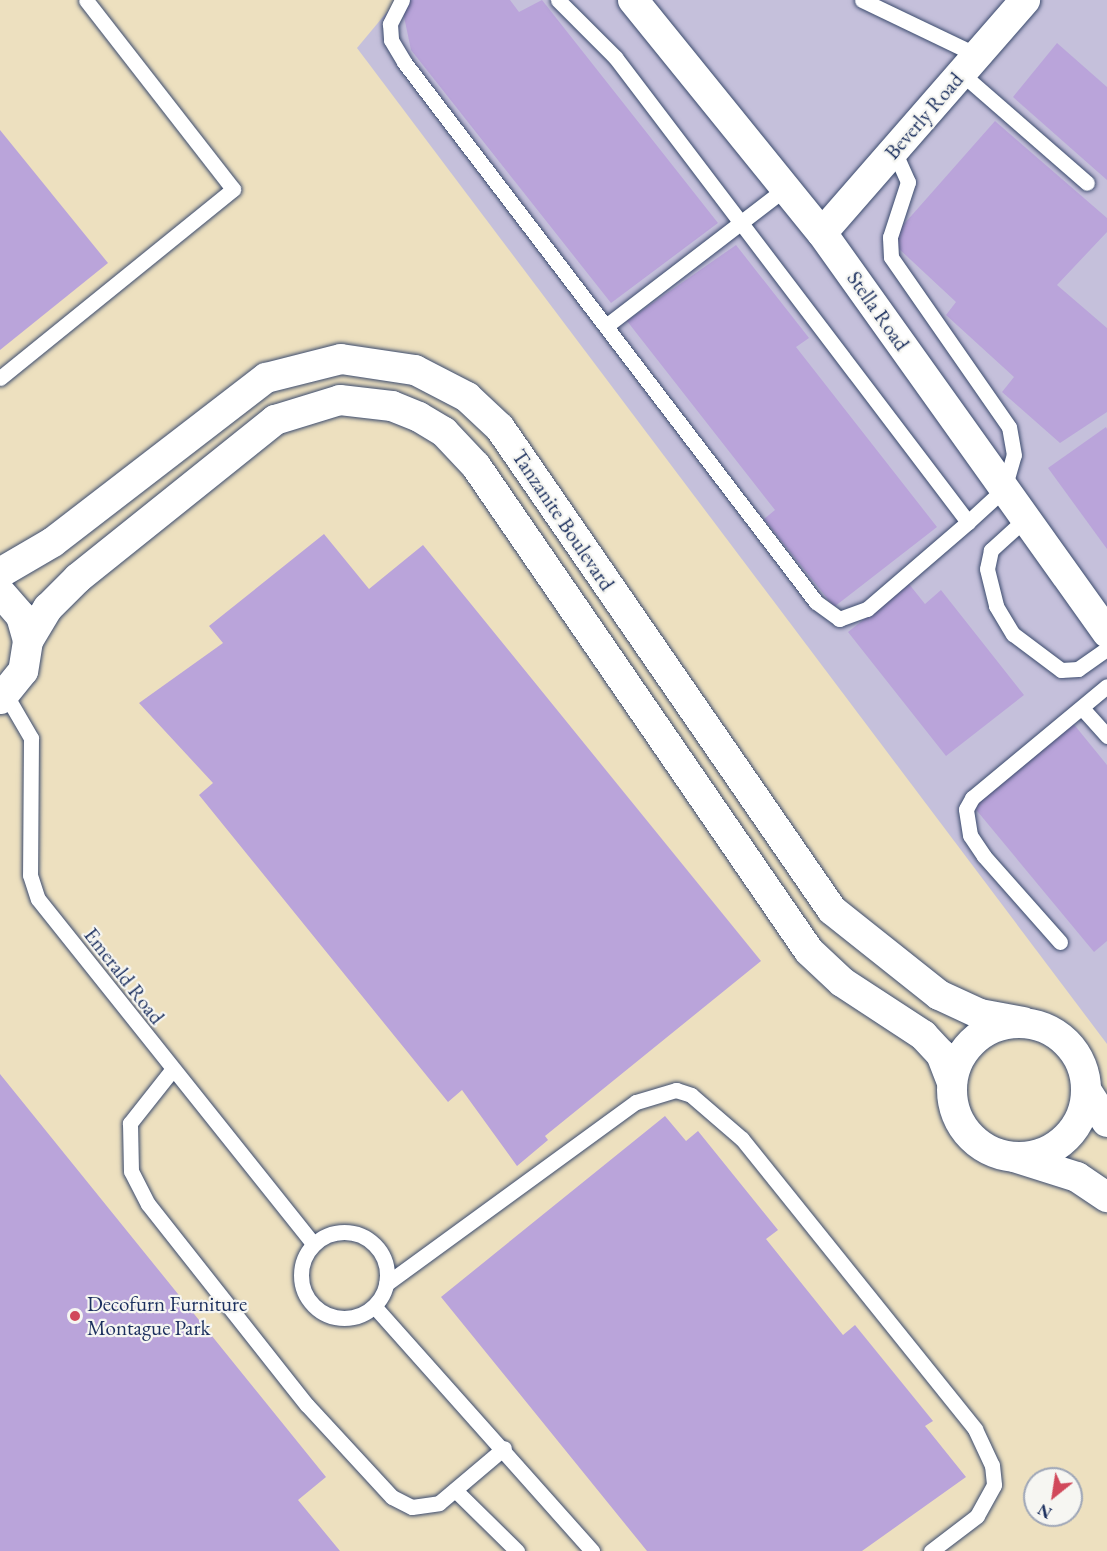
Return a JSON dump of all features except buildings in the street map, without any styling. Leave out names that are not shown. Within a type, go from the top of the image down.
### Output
[{"type":"street","name":"Stella Road","points":[[633,0],[822,232],[1024,520],[1107,633]]},
{"type":"street","name":"Beverly Road","points":[[822,232],[1025,0]]},
{"type":"street","name":"Tanzanite Boulevard","points":[[0,573],[53,542],[266,378],[340,359],[415,370],[467,397],[500,428],[832,910],[939,995],[980,1014],[1023,1022]]},
{"type":"street","name":"Tanzanite Boulevard","points":[[28,641],[48,608],[78,578],[275,420],[340,400],[392,406],[419,417],[444,432],[476,466],[809,951],[842,982],[923,1035],[941,1054],[952,1083]]},
{"type":"street","points":[[0,592],[21,616],[28,641],[23,670],[3,697]]},
{"type":"street","points":[[1107,1122],[1086,1090],[1080,1061],[1069,1045],[1050,1030],[1023,1022],[995,1026],[975,1039],[958,1061],[952,1083],[961,1125],[976,1142],[1008,1156],[1067,1173],[1107,1197]]},
{"type":"street","points":[[1008,1156],[1032,1156],[1054,1147],[1073,1130],[1086,1090]]},
{"type":"lane","points":[[0,378],[233,189],[86,0]]},
{"type":"lane","points":[[402,0],[390,24],[391,40],[404,62],[829,616],[852,618],[867,609],[968,522],[1004,489],[1014,455],[1009,427],[891,257],[890,237],[907,198],[908,182],[894,151]]},
{"type":"lane","points":[[558,0],[615,57],[743,221],[968,522]]},
{"type":"lane","points":[[862,0],[969,64],[1087,183]]},
{"type":"lane","points":[[606,326],[786,188]]},
{"type":"lane","points":[[1024,520],[990,550],[987,569],[996,606],[1013,634],[1061,670],[1078,669],[1107,649]]},
{"type":"lane","points":[[1060,942],[984,856],[970,835],[966,809],[972,798],[1107,686]]},
{"type":"lane","name":"Emerald Road","points":[[3,697],[31,738],[30,875],[38,899],[172,1070],[313,1244]]},
{"type":"lane","points":[[1082,708],[1107,736]]},
{"type":"lane","points":[[172,1070],[148,1094],[128,1132],[131,1171],[148,1204],[307,1405],[392,1497],[419,1509],[439,1503],[504,1448]]},
{"type":"lane","points":[[386,1284],[382,1255],[359,1234],[334,1233],[313,1244],[300,1275],[313,1306],[344,1318],[375,1306],[386,1284],[636,1102],[676,1090],[691,1095],[742,1139],[975,1429],[992,1465],[994,1485],[977,1516],[931,1551]]},
{"type":"lane","points":[[375,1306],[504,1448],[592,1551]]},
{"type":"lane","points":[[455,1490],[517,1551]]},
{"type":"shaded area","points":[[397,0],[1107,0],[1107,1044],[357,48]]},
{"type":"place","name":"Decofurn Furniture Montague Park","points":[[75,1316]]}]
